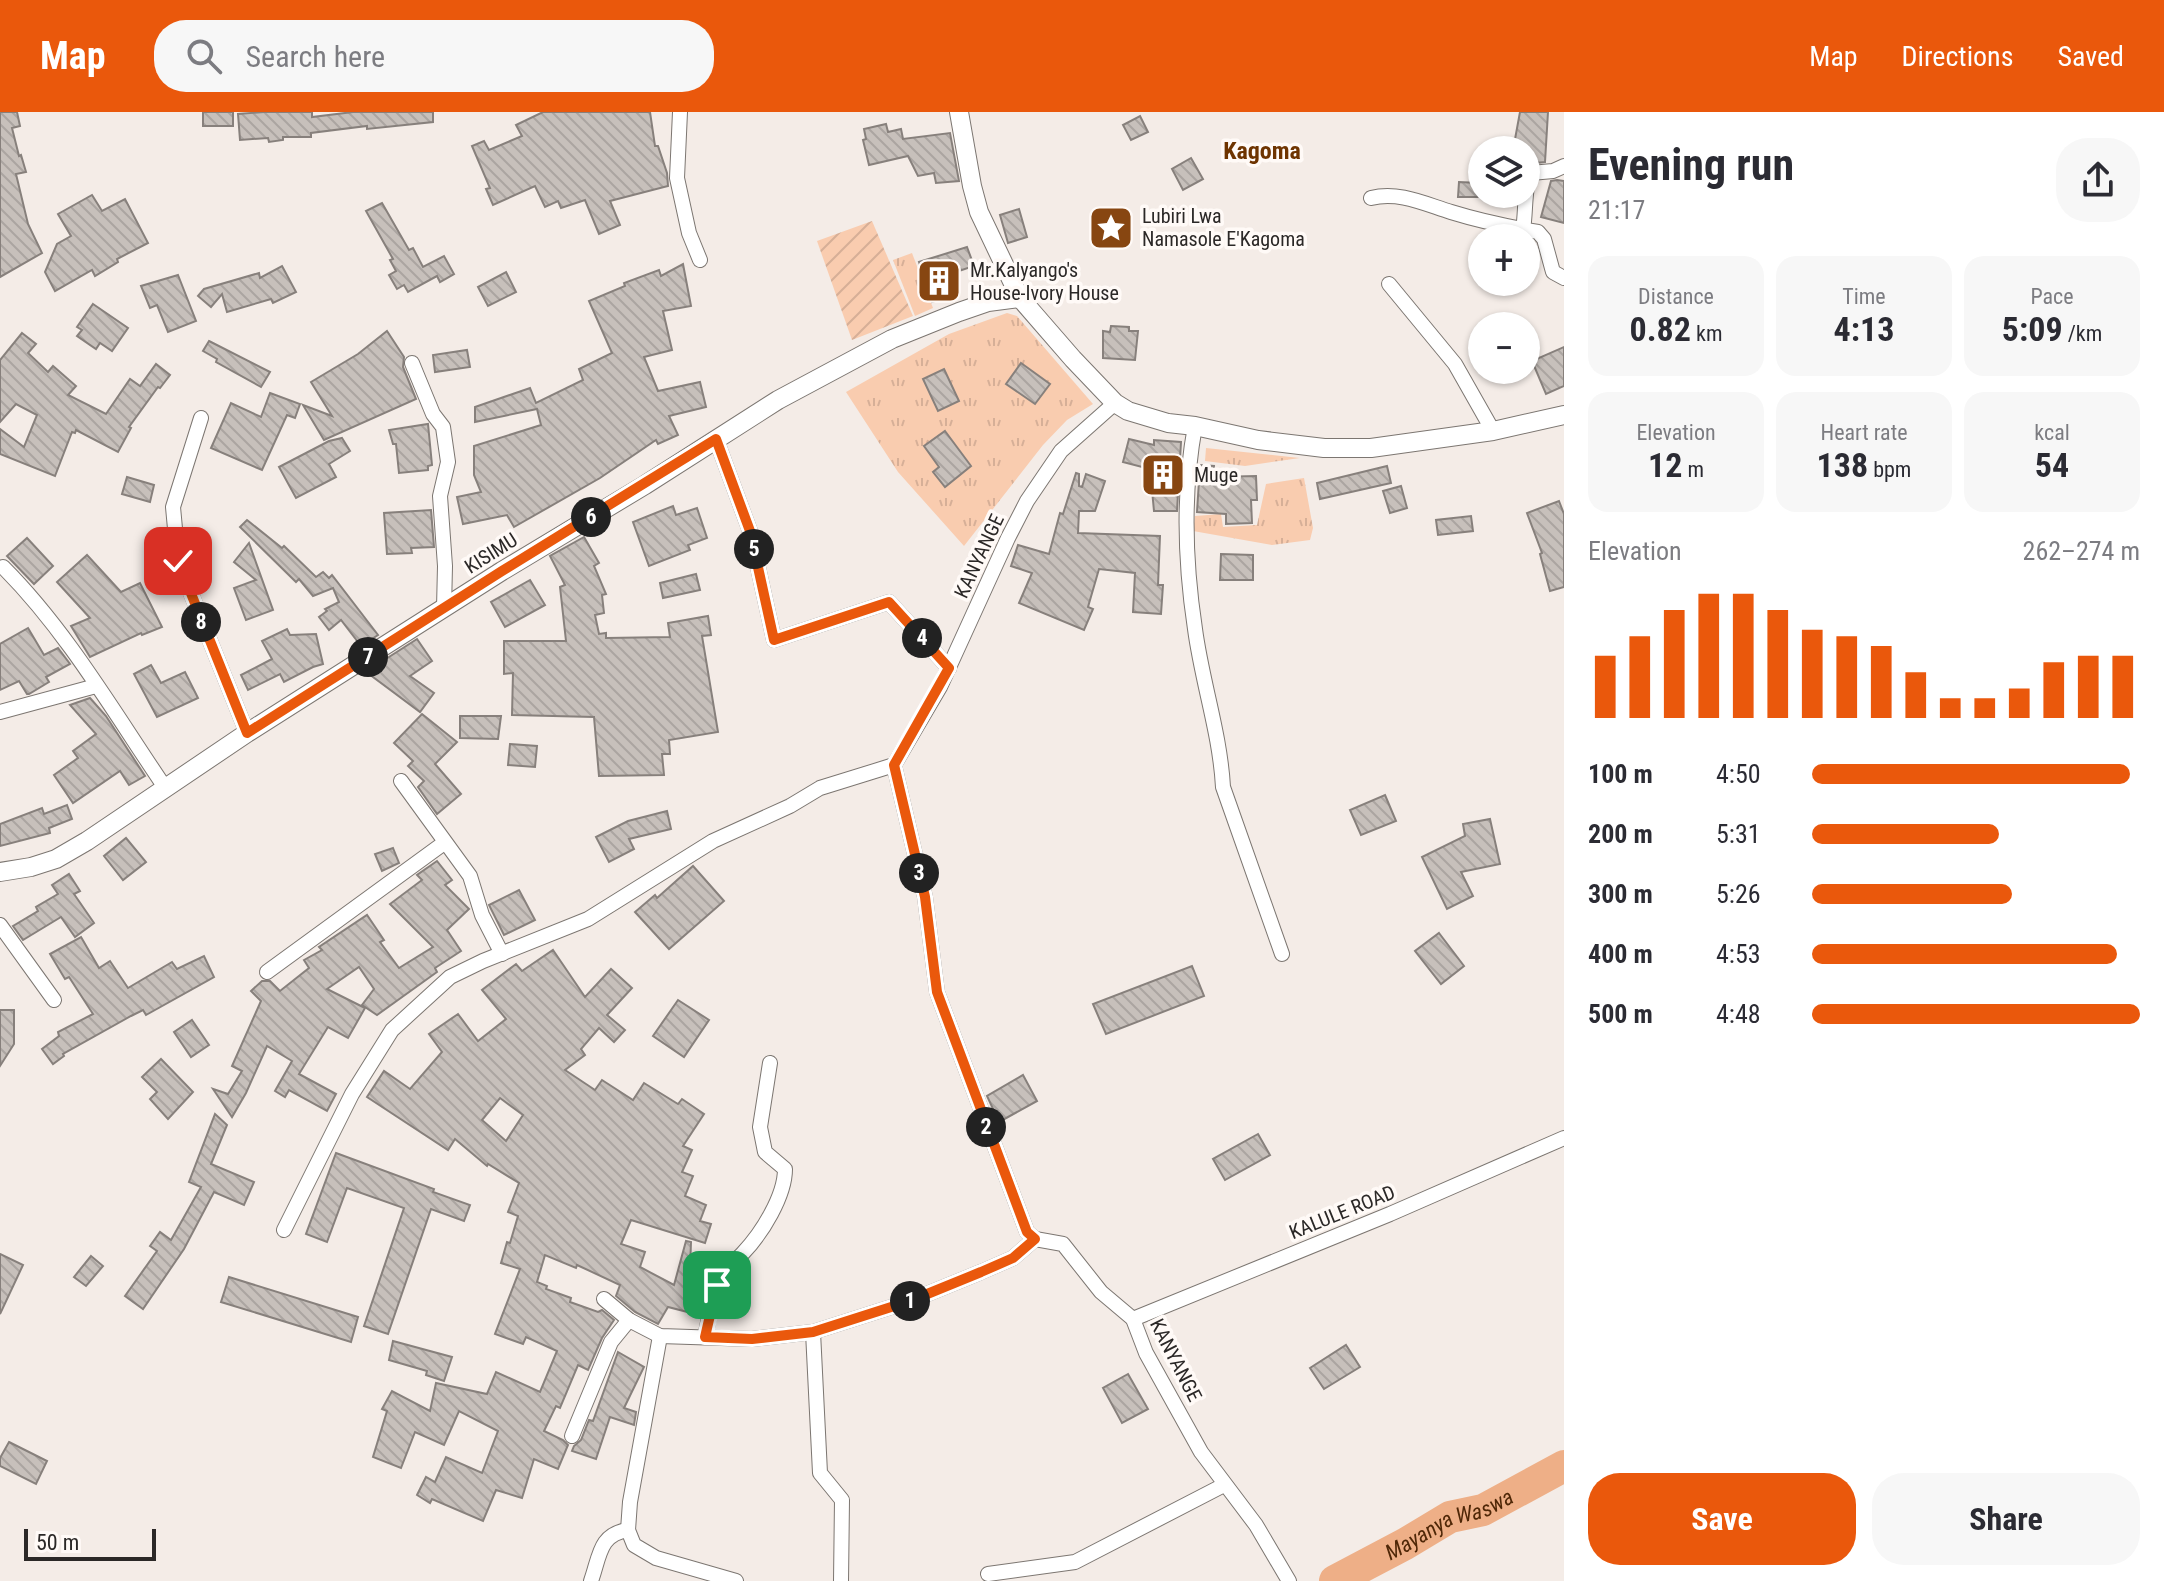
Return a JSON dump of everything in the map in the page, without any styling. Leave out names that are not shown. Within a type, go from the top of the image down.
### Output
[{"type":"street","points":[[680,112],[677,178],[689,233],[700,260]]},
{"type":"street","points":[[959,112],[979,212],[1020,298],[1115,403],[1145,417],[1258,440],[1324,448],[1371,448],[1493,431],[1564,415]]},
{"type":"street","points":[[1524,224],[1527,178],[1531,173],[1553,171],[1564,166]]},
{"type":"street","points":[[1371,198],[1417,199],[1451,212],[1502,224]]},
{"type":"street","points":[[1540,234],[1553,272],[1564,278]]},
{"type":"street","points":[[1389,284],[1455,364],[1493,431]]},
{"type":"street","name":"KISIMU","points":[[0,872],[56,859],[247,733],[778,400],[892,339],[988,302],[1020,298]]},
{"type":"street","points":[[412,363],[433,414],[443,427],[448,462],[440,496],[445,566],[444,608]]},
{"type":"street","name":"KANYANGE","points":[[894,765],[949,668],[1027,501],[1061,451],[1115,403]]},
{"type":"street","points":[[201,418],[173,507],[178,561],[247,733]]},
{"type":"street","points":[[1195,426],[1189,459],[1188,552],[1195,628],[1223,787],[1282,954]]},
{"type":"street","points":[[716,439],[750,531],[774,640],[889,602],[949,668]]},
{"type":"street","points":[[3,567],[22,585],[166,789]]},
{"type":"street","points":[[0,712],[96,686]]},
{"type":"street","points":[[284,1230],[352,1094],[392,1030],[450,977],[588,919],[713,841],[790,806],[820,788],[894,765],[925,897],[937,992],[1027,1232],[1035,1239],[1013,1258],[967,1278],[910,1301],[813,1332],[752,1339],[660,1336],[629,1320],[604,1299]]},
{"type":"street","points":[[401,781],[470,876],[482,915],[502,954]]},
{"type":"street","points":[[267,972],[444,843]]},
{"type":"street","points":[[0,925],[54,1000]]},
{"type":"street","points":[[705,1337],[721,1274],[755,1237],[776,1205],[785,1180],[785,1169],[765,1152],[760,1127],[770,1063]]},
{"type":"street","name":"KALULE ROAD","points":[[1133,1319],[1390,1214],[1564,1138]]},
{"type":"street","name":"KANYANGE","points":[[1035,1239],[1063,1244],[1101,1292],[1133,1319],[1146,1353],[1201,1452],[1256,1525],[1289,1581]]},
{"type":"street","points":[[572,1436],[611,1342],[629,1320]]},
{"type":"street","points":[[813,1332],[820,1473],[842,1500],[841,1581]]},
{"type":"street","points":[[660,1336],[630,1502],[628,1530],[634,1545],[656,1558],[736,1581]]},
{"type":"street","points":[[988,1574],[1075,1562],[1224,1485]]},
{"type":"street","points":[[591,1581],[606,1539],[615,1532],[628,1530]]},
{"type":"green space","points":[[872,221],[913,316],[852,340],[817,241]]},
{"type":"green space","points":[[912,253],[933,308],[915,316],[893,260]]},
{"type":"green space","points":[[1007,313],[1017,316],[1093,404],[1067,420],[1043,445],[964,546],[898,472],[846,392],[949,334]]},
{"type":"green space","points":[[1206,448],[1300,458],[1245,466],[1205,461]]},
{"type":"green space","points":[[1304,478],[1313,528],[1310,540],[1272,545],[1193,531],[1195,516],[1221,514],[1223,527],[1257,525],[1266,484]]},
{"type":"building","points":[[0,112],[17,112],[20,126],[12,128],[26,172],[16,174],[28,224],[42,253],[0,277]]},
{"type":"building","points":[[203,112],[233,112],[233,126],[203,126]]},
{"type":"building","points":[[312,112],[312,117],[353,112],[433,112],[433,122],[367,129],[367,126],[311,133],[311,137],[283,137],[283,140],[269,142],[268,138],[240,140],[238,114]]},
{"type":"building","points":[[543,112],[650,112],[655,146],[658,146],[667,173],[668,186],[610,201],[620,225],[599,234],[585,200],[561,208],[558,201],[545,207],[535,186],[493,205],[486,189],[490,188],[472,146],[484,141],[489,150],[522,136],[516,125]]},
{"type":"building","points":[[1520,112],[1548,112],[1545,162],[1540,163],[1540,136],[1516,136]]},
{"type":"building","points":[[1140,116],[1148,132],[1131,140],[1123,125]]},
{"type":"building","points":[[886,124],[888,132],[901,129],[903,139],[950,133],[959,181],[936,183],[934,173],[918,176],[908,156],[869,165],[863,140],[866,139],[864,129]]},
{"type":"building","points":[[1191,158],[1203,179],[1183,190],[1172,169]]},
{"type":"building","points":[[1551,181],[1564,181],[1564,223],[1541,217]]},
{"type":"building","points":[[1459,182],[1468,182],[1468,197],[1458,197]]},
{"type":"building","points":[[92,195],[102,211],[125,199],[148,243],[117,259],[118,262],[95,276],[92,270],[55,291],[45,272],[57,244],[71,236],[58,214]]},
{"type":"building","points":[[382,203],[409,250],[413,248],[423,267],[444,256],[454,274],[440,282],[437,276],[408,292],[404,285],[397,289],[389,275],[396,271],[390,260],[393,259],[366,211]]},
{"type":"building","points":[[1019,209],[1027,237],[1008,243],[1000,215]]},
{"type":"building","name":"Mr.Kalyango's House-Ivory House","points":[[967,247],[974,266],[950,274],[957,294],[932,302],[919,262]]},
{"type":"building","points":[[683,264],[691,306],[663,311],[672,350],[644,357],[658,391],[700,382],[706,407],[669,416],[678,435],[658,444],[656,440],[600,478],[514,527],[507,515],[463,524],[457,497],[481,492],[474,475],[474,446],[541,425],[537,409],[475,422],[475,407],[530,388],[536,403],[583,380],[579,369],[612,353],[589,301],[625,286],[624,283],[659,270],[661,276]]},
{"type":"building","points":[[282,266],[296,292],[273,303],[271,299],[227,312],[222,294],[211,307],[198,296],[204,289],[259,273],[260,278]]},
{"type":"building","points":[[506,272],[516,292],[488,306],[478,287]]},
{"type":"building","points":[[178,275],[196,321],[168,332],[157,305],[150,308],[141,286]]},
{"type":"building","points":[[93,304],[128,328],[112,351],[100,343],[96,349],[77,336],[82,330],[77,327]]},
{"type":"building","points":[[1111,326],[1138,331],[1135,360],[1103,358],[1103,331],[1110,332]]},
{"type":"building","points":[[387,331],[404,357],[403,367],[416,399],[324,440],[303,405],[332,416],[311,382],[358,354]]},
{"type":"building","points":[[22,333],[36,344],[28,353],[48,372],[53,366],[76,386],[68,395],[106,414],[130,379],[140,386],[156,364],[170,375],[129,427],[118,452],[76,430],[72,432],[55,476],[0,454],[0,429],[24,447],[37,415],[16,404],[0,422],[0,360]]},
{"type":"building","points":[[209,341],[270,372],[261,387],[216,362],[217,359],[203,351]]},
{"type":"building","points":[[1564,347],[1564,386],[1546,394],[1540,380],[1540,358]]},
{"type":"building","points":[[467,350],[470,367],[435,372],[433,355]]},
{"type":"building","points":[[1021,363],[1050,384],[1035,404],[1006,384]]},
{"type":"building","points":[[944,369],[959,401],[938,411],[923,379]]},
{"type":"building","points":[[270,393],[300,404],[295,418],[287,415],[262,470],[211,448],[231,403],[261,417]]},
{"type":"building","points":[[428,424],[432,465],[428,466],[428,470],[399,473],[396,444],[393,444],[389,430]]},
{"type":"building","points":[[945,431],[971,466],[945,487],[933,472],[939,467],[924,446]]},
{"type":"building","points":[[342,438],[350,451],[329,464],[336,477],[296,498],[279,467],[329,441]]},
{"type":"building","points":[[1129,439],[1154,445],[1154,440],[1181,442],[1177,511],[1154,511],[1150,469],[1123,462]]},
{"type":"building","points":[[1200,465],[1214,466],[1213,477],[1256,476],[1257,500],[1251,500],[1252,523],[1226,524],[1226,514],[1197,512]]},
{"type":"building","points":[[1387,466],[1391,483],[1320,499],[1317,483]]},
{"type":"building","points":[[1076,473],[1082,487],[1086,474],[1105,481],[1095,511],[1079,511],[1078,533],[1160,536],[1158,585],[1163,585],[1161,614],[1133,612],[1135,573],[1099,569],[1088,607],[1093,609],[1084,630],[1019,603],[1032,573],[1011,566],[1018,545],[1049,554],[1060,513],[1063,514]]},
{"type":"building","points":[[127,477],[154,485],[150,502],[122,494]]},
{"type":"building","points":[[1401,486],[1407,508],[1390,513],[1383,491]]},
{"type":"building","points":[[1559,501],[1564,514],[1564,587],[1550,591],[1542,553],[1527,513]]},
{"type":"building","points":[[673,506],[676,515],[697,508],[707,538],[688,545],[690,550],[649,566],[633,522]]},
{"type":"building","points":[[431,510],[434,547],[411,548],[412,553],[387,554],[384,513]]},
{"type":"building","points":[[1471,516],[1473,531],[1438,535],[1436,520]]},
{"type":"building","points":[[247,520],[282,548],[284,546],[316,577],[323,572],[329,578],[332,575],[378,635],[361,646],[341,620],[329,630],[319,617],[327,611],[325,609],[339,602],[333,588],[313,596],[299,579],[296,582],[240,527]]},
{"type":"building","points":[[584,537],[599,563],[594,566],[606,594],[602,595],[604,613],[595,615],[599,634],[606,633],[606,638],[670,637],[668,623],[708,616],[711,635],[702,636],[718,732],[669,740],[670,754],[662,754],[664,775],[599,776],[594,717],[512,715],[513,673],[504,674],[504,641],[566,641],[560,587],[565,585],[550,556]]},
{"type":"building","points":[[27,538],[53,566],[34,584],[7,556]]},
{"type":"building","points":[[249,543],[273,610],[246,620],[234,588],[256,580],[234,562]]},
{"type":"building","points":[[1221,554],[1253,555],[1253,580],[1220,580]]},
{"type":"building","points":[[87,555],[121,592],[140,583],[162,627],[141,633],[90,657],[71,626],[90,618],[57,582]]},
{"type":"building","points":[[696,574],[700,590],[663,598],[660,583]]},
{"type":"building","points":[[530,580],[545,605],[505,627],[491,602]]},
{"type":"building","points":[[28,628],[44,655],[58,648],[70,664],[46,677],[49,682],[29,694],[19,681],[0,690],[0,644]]},
{"type":"building","points":[[287,629],[290,635],[316,634],[323,664],[284,682],[280,674],[248,690],[241,675],[272,659],[262,641]]},
{"type":"building","points":[[417,639],[432,661],[410,676],[434,693],[420,712],[369,674],[375,666]]},
{"type":"building","points":[[151,665],[161,683],[185,672],[198,698],[157,717],[134,674]]},
{"type":"building","points":[[90,698],[106,716],[145,776],[129,785],[120,771],[73,803],[54,775],[78,758],[73,751],[96,734],[70,705]]},
{"type":"building","points":[[422,714],[457,742],[435,764],[461,794],[437,814],[418,787],[424,781],[408,766],[413,761],[394,743]]},
{"type":"building","points":[[460,716],[501,716],[498,739],[460,738]]},
{"type":"building","points":[[510,744],[537,746],[535,767],[508,765]]},
{"type":"building","points":[[1385,795],[1396,821],[1361,835],[1350,810]]},
{"type":"building","points":[[67,805],[72,819],[49,828],[50,833],[0,846],[0,824],[42,808],[44,814]]},
{"type":"building","points":[[667,811],[671,829],[629,839],[634,849],[609,862],[596,837],[628,821]]},
{"type":"building","points":[[1490,819],[1500,864],[1461,872],[1473,896],[1447,909],[1422,857],[1465,836],[1463,824]]},
{"type":"building","points":[[126,838],[146,862],[123,880],[104,856]]},
{"type":"building","points":[[393,848],[399,863],[382,871],[375,854]]},
{"type":"building","points":[[437,861],[452,880],[445,885],[469,909],[447,930],[461,951],[377,1015],[362,1005],[374,989],[359,967],[327,989],[365,1008],[348,1038],[328,1027],[299,1074],[336,1094],[327,1111],[289,1090],[285,1097],[275,1091],[292,1061],[267,1046],[232,1117],[213,1089],[228,1094],[242,1071],[232,1066],[261,1001],[251,991],[262,981],[270,981],[280,991],[309,968],[304,960],[367,915],[384,940],[380,942],[399,968],[433,947],[390,904],[422,880],[417,875]]},
{"type":"building","points":[[693,866],[724,901],[669,949],[635,912],[655,895],[657,898]]},
{"type":"building","points":[[69,874],[80,891],[74,894],[94,923],[75,937],[61,917],[23,940],[13,926],[58,894],[52,885]]},
{"type":"building","points":[[519,890],[535,920],[504,935],[489,905]]},
{"type":"building","points":[[1439,933],[1464,966],[1441,984],[1415,951]]},
{"type":"building","points":[[81,937],[99,968],[110,961],[128,988],[172,962],[177,969],[204,956],[214,977],[146,1015],[143,1010],[131,1016],[63,1054],[53,1064],[42,1049],[59,1036],[58,1032],[93,1014],[50,954]]},
{"type":"building","points":[[553,950],[585,997],[611,969],[632,988],[607,1015],[625,1030],[614,1042],[599,1028],[581,1049],[585,1055],[565,1070],[595,1090],[602,1080],[633,1100],[644,1083],[678,1104],[682,1099],[704,1114],[683,1146],[692,1150],[682,1172],[693,1176],[685,1196],[706,1205],[700,1221],[711,1224],[705,1243],[631,1220],[621,1244],[645,1252],[640,1267],[674,1285],[686,1241],[691,1242],[690,1269],[710,1275],[699,1315],[668,1307],[658,1324],[635,1312],[616,1296],[620,1285],[577,1265],[576,1268],[545,1255],[537,1282],[547,1286],[546,1289],[571,1298],[570,1302],[598,1312],[602,1310],[614,1320],[588,1370],[578,1365],[560,1408],[556,1406],[544,1431],[568,1445],[558,1469],[534,1459],[522,1498],[496,1490],[483,1521],[432,1499],[430,1503],[417,1495],[426,1477],[435,1482],[446,1457],[482,1473],[498,1431],[459,1411],[444,1445],[415,1432],[401,1468],[373,1457],[387,1411],[382,1409],[392,1391],[430,1411],[436,1383],[487,1394],[496,1372],[540,1392],[557,1351],[526,1337],[523,1344],[495,1334],[520,1269],[501,1263],[518,1216],[508,1212],[519,1183],[487,1166],[455,1139],[448,1150],[367,1097],[384,1071],[410,1089],[442,1052],[429,1034],[458,1014],[478,1041],[506,1019],[482,990],[516,964],[522,971]],"holes":[[[500,1098],[523,1115],[506,1141],[482,1120]]]},
{"type":"building","points":[[1192,966],[1204,996],[1106,1034],[1093,1004]]},
{"type":"building","points":[[678,1000],[709,1020],[684,1057],[653,1036]]},
{"type":"building","points":[[0,1010],[14,1010],[14,1044],[0,1066]]},
{"type":"building","points":[[192,1020],[209,1045],[191,1057],[174,1032]]},
{"type":"building","points":[[161,1059],[193,1092],[168,1119],[150,1099],[157,1092],[142,1077]]},
{"type":"building","points":[[1023,1075],[1037,1101],[999,1122],[987,1096]]},
{"type":"building","points":[[215,1114],[227,1125],[211,1164],[254,1182],[244,1205],[214,1192],[184,1249],[143,1309],[125,1296],[157,1251],[150,1246],[160,1232],[171,1240],[201,1187],[189,1182]]},
{"type":"building","points":[[1258,1134],[1270,1155],[1225,1180],[1213,1159]]},
{"type":"building","points":[[336,1153],[470,1205],[464,1221],[431,1209],[388,1334],[364,1326],[404,1208],[347,1188],[327,1242],[306,1234]]},
{"type":"building","points":[[0,1254],[23,1265],[0,1314]]},
{"type":"building","points":[[91,1256],[103,1266],[86,1286],[74,1277]]},
{"type":"building","points":[[229,1277],[358,1317],[351,1342],[221,1302]]},
{"type":"building","points":[[393,1341],[452,1357],[444,1381],[426,1375],[427,1371],[389,1360]]},
{"type":"building","points":[[1346,1345],[1360,1367],[1324,1389],[1310,1368]]},
{"type":"building","points":[[618,1352],[644,1367],[624,1408],[636,1412],[634,1425],[610,1417],[596,1459],[572,1451],[581,1440],[589,1420],[593,1421]]},
{"type":"building","points":[[1128,1374],[1148,1409],[1122,1423],[1103,1388]]},
{"type":"building","points":[[9,1442],[47,1461],[36,1484],[0,1466],[0,1458]]},
{"type":"waterway","name":"Mayanya Waswa","points":[[1335,1581],[1450,1517],[1483,1510],[1564,1466]]},
{"type":"place","name":"Lubiri Lwa Namasole E'Kagoma","points":[[1111,228]]},
{"type":"place","name":"Mr.Kalyango's House-Ivory House","points":[[939,281]]},
{"type":"place","name":"Muge","points":[[1163,475]]},
{"type":"district","name":"Kagoma","points":[[1262,151]]},
{"type":"route","points":[[178,561],[247,733],[716,439],[750,531],[774,640],[889,602],[949,668],[894,765],[925,897],[937,992],[1027,1232],[1035,1239],[1013,1258],[981,1272],[910,1301],[813,1332],[752,1339],[705,1337],[717,1285]]}]
